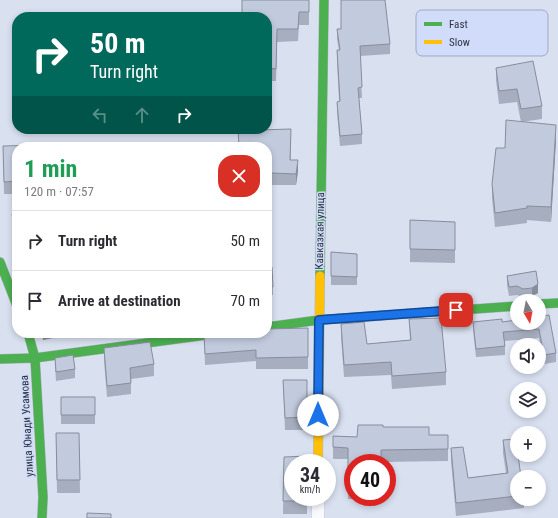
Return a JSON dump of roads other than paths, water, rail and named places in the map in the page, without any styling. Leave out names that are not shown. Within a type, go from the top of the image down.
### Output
[{"type":"street","name":"Кавказкая улица","points":[[318,454],[324,0]]},
{"type":"street","points":[[0,262],[12,294]]},
{"type":"street","points":[[546,304],[558,303]]},
{"type":"street","points":[[272,326],[319,320],[510,306]]},
{"type":"street","name":"улица Юнади Усамова","points":[[29,338],[35,358],[42,518]]},
{"type":"street","points":[[4,359],[35,358],[184,338]]},
{"type":"street","points":[[318,506],[318,518]]}]
